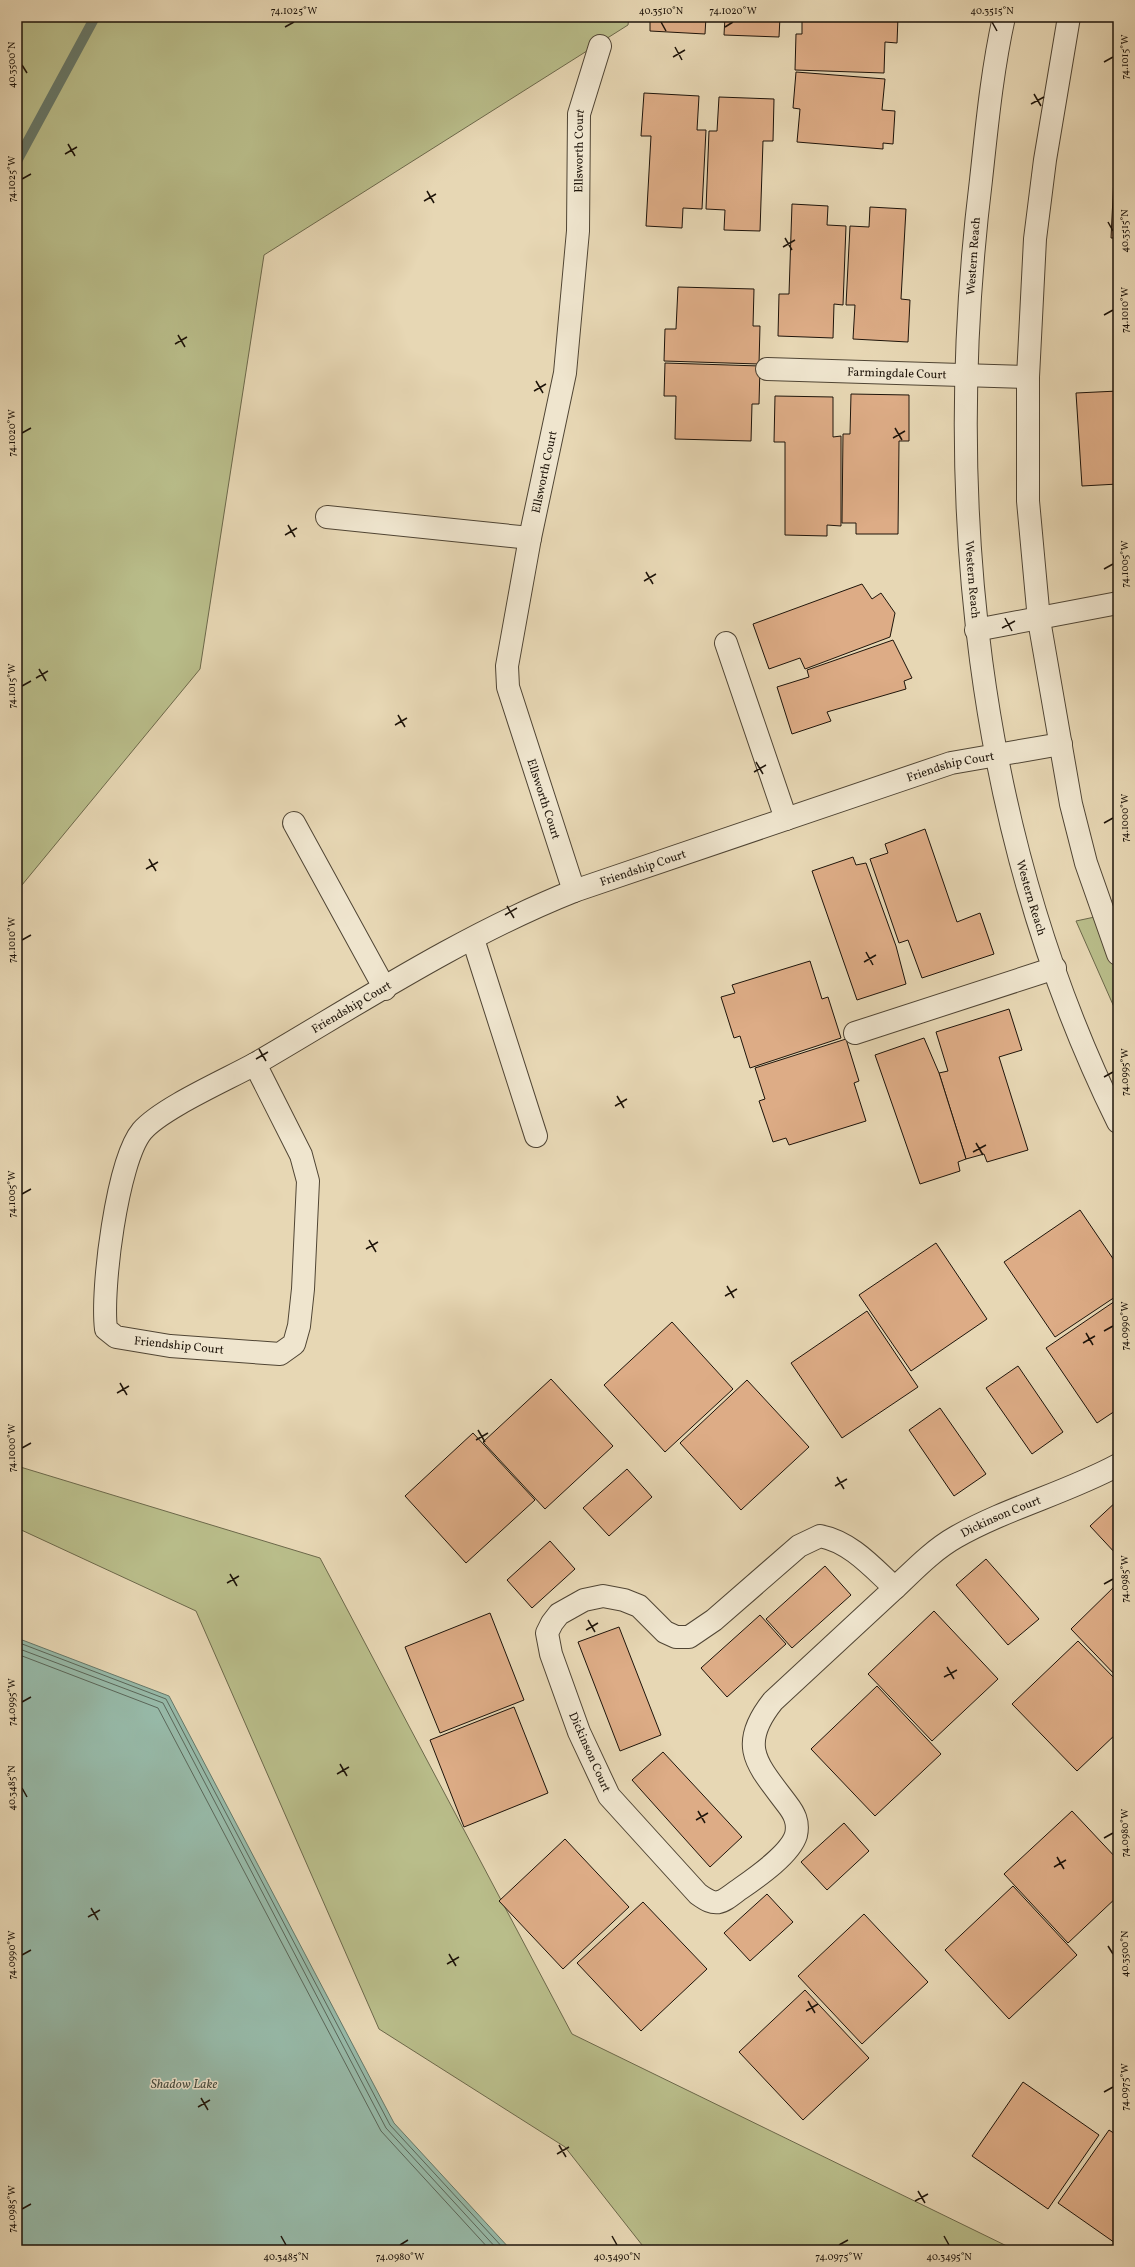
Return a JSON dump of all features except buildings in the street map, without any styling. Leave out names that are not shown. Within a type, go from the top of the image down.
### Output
[{"type":"street","name":"Western Reach","points":[[1004,17],[996,56],[974,236],[965,376],[965,457],[976,630],[996,754],[1012,829],[1046,946],[1095,1075],[1118,1122]]},
{"type":"street","points":[[1069,17],[1045,160],[1035,239],[1028,377],[1028,501],[1039,620],[1071,804],[1086,863],[1118,954]]},
{"type":"street","name":"Ellsworth Court","points":[[574,891],[508,688],[509,646],[565,373],[578,231],[579,114],[600,46]]},
{"type":"street","name":"Farmingdale Court","points":[[767,370],[1028,377]]},
{"type":"street","points":[[327,517],[530,538]]},
{"type":"street","points":[[976,630],[1039,620],[1118,603]]},
{"type":"street","points":[[726,643],[786,819]]},
{"type":"street","name":"Friendship Court","points":[[255,1064],[301,1155],[308,1181],[304,1289],[299,1326],[294,1344],[280,1354],[170,1346],[116,1337],[106,1329],[104,1314],[110,1250],[120,1183],[131,1149],[142,1131],[165,1113],[255,1064],[473,938],[528,909],[574,891],[951,763],[996,754],[1061,744]]},
{"type":"street","points":[[294,822],[385,989]]},
{"type":"street","points":[[473,938],[536,1136]]},
{"type":"street","points":[[855,1033],[1054,968]]},
{"type":"street","name":"Dickinson Court","points":[[895,1588],[852,1550],[834,1538],[820,1536],[799,1546],[714,1620],[689,1637],[676,1637],[665,1632],[639,1606],[624,1600],[603,1596],[584,1600],[559,1614],[552,1623],[547,1633],[551,1654],[579,1732],[609,1796],[698,1894],[710,1903],[722,1903],[767,1870],[787,1849],[796,1835],[796,1817],[762,1771],[752,1747],[754,1731],[762,1714],[773,1701],[895,1588],[930,1555],[955,1537],[988,1521],[1077,1485],[1118,1465]]},
{"type":"green space","points":[[17,17],[629,17],[628,25],[264,255],[200,669],[17,891]]},
{"type":"green space","points":[[1118,912],[1118,1016],[1076,921]]},
{"type":"green space","points":[[17,1466],[320,1558],[572,2034],[1015,2250],[646,2250],[565,2147],[379,2029],[196,1611],[17,1528]]},
{"type":"water","name":"Shadow Lake","points":[[17,1638],[169,1696],[394,2123],[511,2250],[17,2250]]},
{"type":"waterway","points":[[17,161],[95,17]]}]
